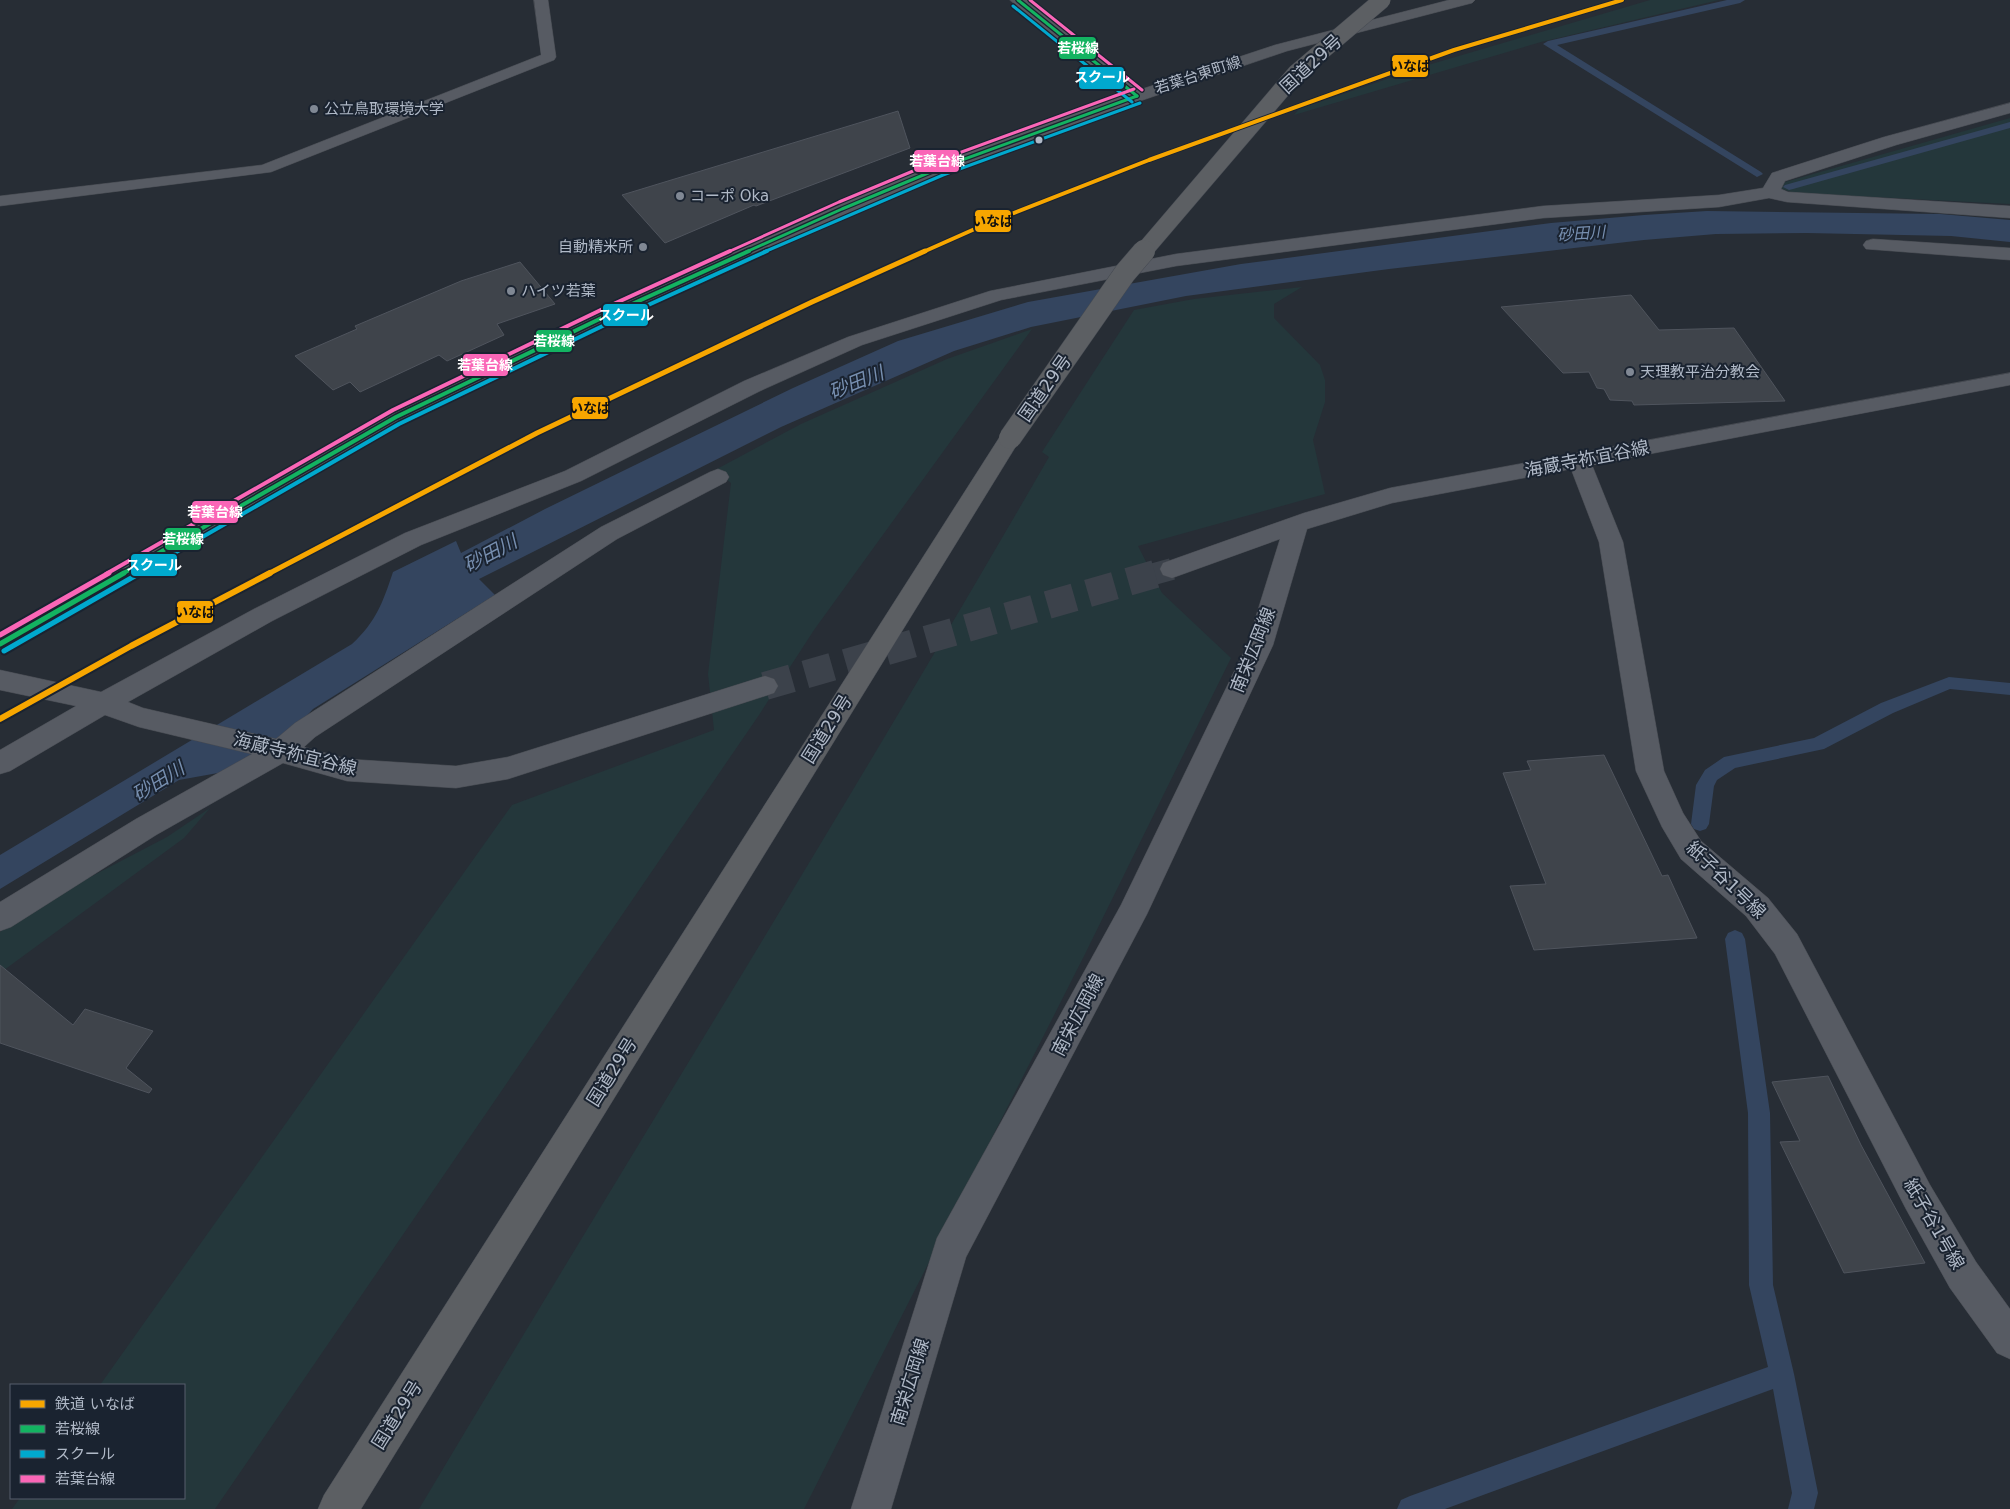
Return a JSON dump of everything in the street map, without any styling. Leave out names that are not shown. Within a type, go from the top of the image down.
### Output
[{"type":"highway","name":"国道29号","points":[[338,1509],[1010,438],[1125,273],[1296,73],[1382,0]]},
{"type":"main road","points":[[1018,0],[1137,96]]},
{"type":"main road","name":"若葉台東町線","points":[[0,644],[414,408],[610,314],[842,209],[940,168],[1137,96],[1281,48],[1467,0]]},
{"type":"street","points":[[1770,192],[1778,177],[1890,141],[2010,108]]},
{"type":"street","points":[[0,763],[103,703],[263,615],[413,539],[573,476],[752,386],[855,341],[997,295],[1176,260],[1544,212],[1719,200],[1770,192],[1787,197],[2010,212]]},
{"type":"street","points":[[1873,245],[2010,254]]},
{"type":"street","name":"海蔵寺祢宜谷線","points":[[1172,569],[1297,524],[1390,496],[2010,379]]},
{"type":"street","name":"紙子谷1号線","points":[[1579,461],[1611,542],[1650,771],[1672,819],[1691,850],[1757,907],[1786,944],[1918,1197],[1963,1275],[2010,1340]]},
{"type":"street","points":[[0,918],[306,730],[608,532],[718,477]]},
{"type":"street","name":"南栄広岡線","points":[[872,1509],[950,1251],[1132,914],[1260,645],[1297,524]]},
{"type":"street","name":"海蔵寺祢宜谷線","points":[[0,680],[103,703],[139,717],[273,749],[347,770],[456,777],[508,768],[765,686]]},
{"type":"lane","points":[[0,201],[265,169],[549,57],[541,0]]},
{"type":"green space","points":[[1650,0],[1719,0],[1541,42],[1294,115],[1299,109],[1428,65]]},
{"type":"green space","points":[[2010,118],[2010,204],[1795,193],[1781,189],[1785,182]]},
{"type":"green space","points":[[1302,287],[1274,304],[1274,318],[1320,365],[1325,380],[1325,402],[1313,440],[1325,494],[1138,546],[1162,593],[1231,658],[1085,954],[804,1509],[419,1509],[972,589],[1049,457],[1042,452],[1134,310],[1194,299]]},
{"type":"green space","points":[[1032,329],[814,630],[759,715],[215,1509],[12,1509],[19,1499],[185,1499],[185,1384],[101,1384],[512,805],[714,730],[708,674],[731,483],[715,470],[801,424],[947,359]]},
{"type":"green space","points":[[210,808],[184,838],[0,973],[0,932],[52,897],[167,837]]},
{"type":"water","name":"砂田川","points":[[1707,211],[1940,214],[2010,220],[2010,242],[1951,236],[1807,233],[1716,234],[1644,240],[1389,269],[1186,296],[1031,327],[954,351],[781,427],[479,579],[495,595],[313,709],[301,722],[229,771],[179,780],[0,889],[0,855],[352,644],[367,628],[378,611],[393,572],[456,541],[461,553],[545,509],[793,388],[898,341],[1028,302],[1241,264],[1551,223]]},
{"type":"building","points":[[898,111],[910,148],[756,206],[754,205],[665,243],[622,195]]},
{"type":"building","points":[[520,262],[555,304],[497,324],[504,335],[447,361],[439,355],[360,392],[350,382],[333,390],[295,356],[357,329],[355,326],[461,281]]},
{"type":"building","points":[[1631,295],[1659,330],[1734,328],[1785,401],[1634,405],[1632,401],[1610,400],[1604,389],[1597,388],[1589,372],[1563,373],[1501,307]]},
{"type":"building","points":[[1604,755],[1662,876],[1668,875],[1697,938],[1534,950],[1510,886],[1546,884],[1503,773],[1531,770],[1527,761]]},
{"type":"building","points":[[0,965],[73,1025],[85,1009],[153,1031],[126,1068],[152,1089],[149,1093],[0,1043]]},
{"type":"building","points":[[1828,1076],[1861,1145],[1925,1263],[1844,1273],[1780,1142],[1800,1141],[1772,1082]]},
{"type":"waterway","points":[[1740,0],[1548,44],[1757,174]]},
{"type":"waterway","points":[[1789,187],[2010,125]]},
{"type":"waterway","points":[[1700,824],[1705,785],[1711,775],[1730,762],[1818,744],[1887,708],[1949,683],[2010,689]]},
{"type":"waterway","points":[[1735,939],[1759,1113],[1761,1285],[1782,1374]]},
{"type":"waterway","points":[[1410,1509],[1782,1374]]},
{"type":"waterway","points":[[1782,1374],[1805,1493],[1801,1509]]},
{"type":"tunnel","points":[[1154,574],[1172,569]]},
{"type":"tunnel","points":[[765,686],[1159,573]]},
{"type":"rail line","name":"いなば","points":[[0,719],[131,646],[537,433],[812,302],[986,224],[1149,160],[1454,50],[1622,0]]},
{"type":"transit line","name":"若桜線","points":[[1018,0],[1137,96]]},
{"type":"transit line","name":"若葉台線","points":[[1030,0],[1142,90]]},
{"type":"transit line","name":"スクール","points":[[1013,6],[1132,102]]},
{"type":"transit line","name":"若葉台線","points":[[0,635],[393,410],[607,307],[839,202],[937,161],[1134,89]]},
{"type":"transit line","name":"若桜線","points":[[0,644],[396,417],[610,314],[842,209],[940,168],[1137,96]]},
{"type":"transit line","name":"スクール","points":[[4,651],[399,424],[613,321],[845,216],[943,175],[1140,103]]},
{"type":"place","name":"公立鳥取環境大学","points":[[314,109]]},
{"type":"place","name":"コーポ Oka","points":[[680,196]]},
{"type":"place","name":"自動精米所","points":[[643,247]]},
{"type":"place","name":"ハイツ若葉","points":[[511,291]]},
{"type":"place","name":"天理教平治分教会","points":[[1630,372]]}]
